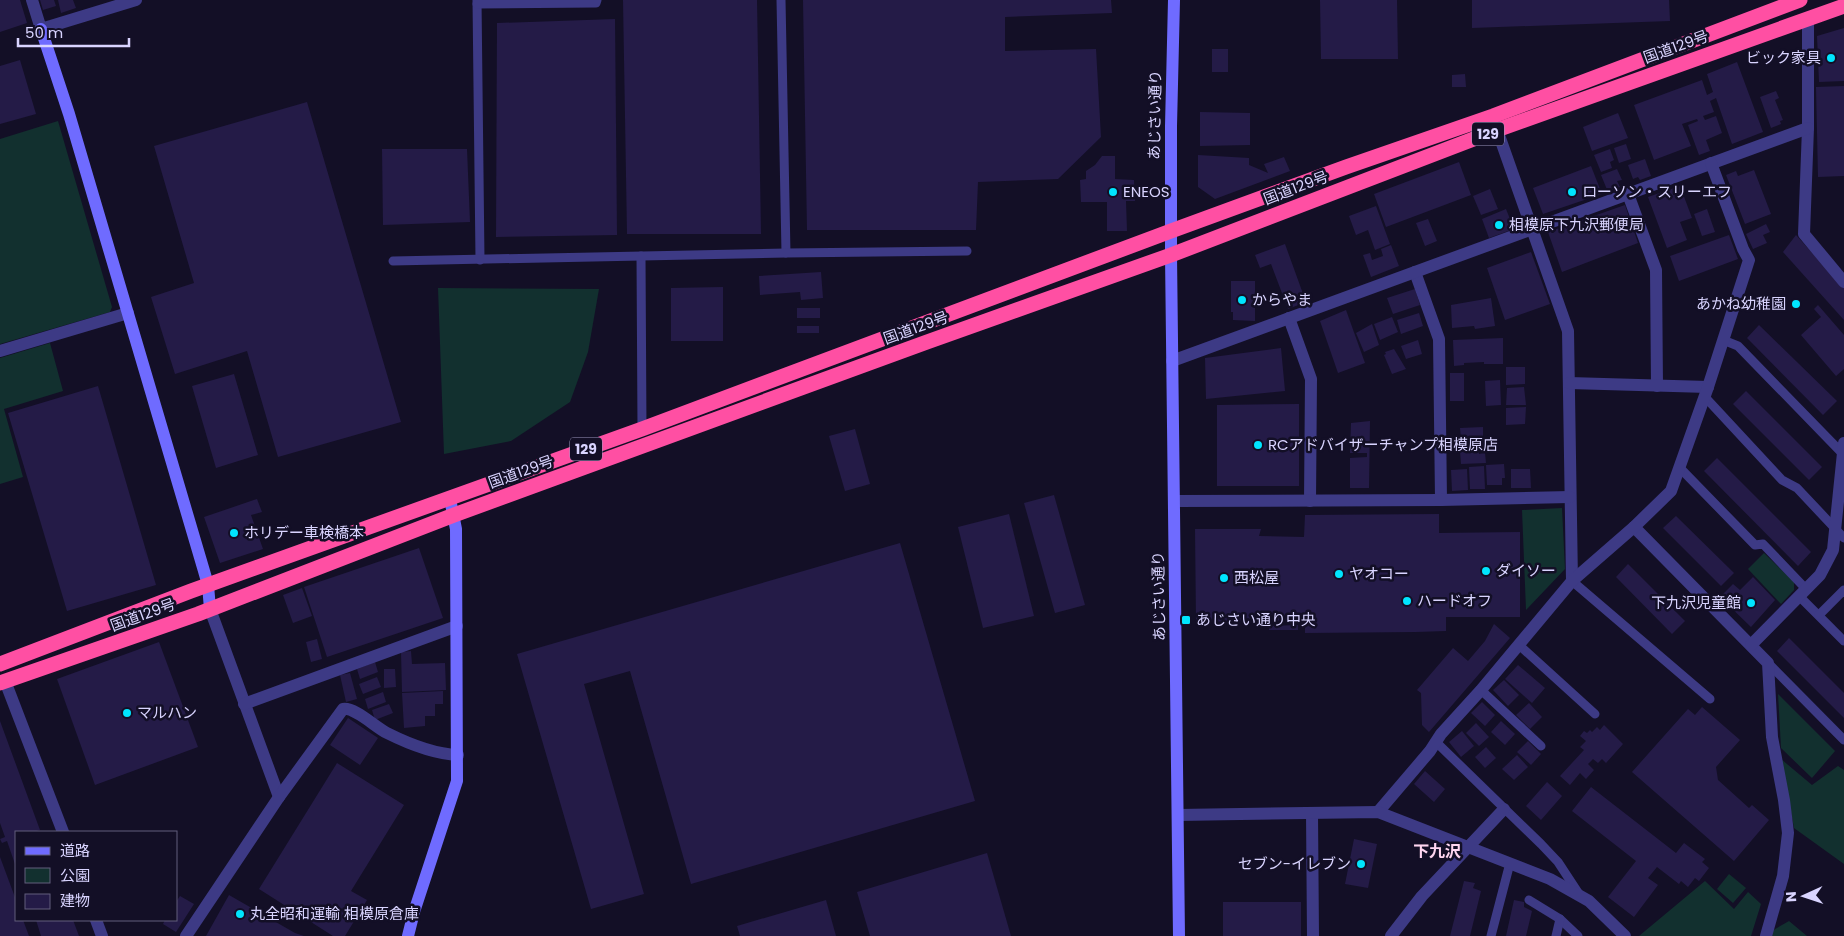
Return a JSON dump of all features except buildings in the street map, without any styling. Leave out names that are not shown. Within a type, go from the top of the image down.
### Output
[{"type":"highway","name":"国道129号","points":[[2,682],[210,609],[454,515],[1171,255],[1800,0]]},
{"type":"highway","name":"国道129号","points":[[0,664],[208,585],[450,499],[1346,167],[1495,123],[1808,20],[1844,6]]},
{"type":"street","points":[[32,0],[72,124],[208,585],[210,609],[280,797]]},
{"type":"street","points":[[41,29],[136,0]]},
{"type":"street","name":"あじさい通り","points":[[1174,0],[1170,126],[1179,936]]},
{"type":"street","points":[[1808,20],[1808,128],[1804,234],[1844,282]]},
{"type":"street","points":[[1495,123],[1568,331],[1572,581]]},
{"type":"street","points":[[1172,361],[1808,128]]},
{"type":"street","points":[[1378,812],[1441,734],[1520,645],[1572,581],[1671,492],[1707,392],[1749,260],[1743,249],[1711,163]]},
{"type":"street","points":[[1628,194],[1656,270],[1657,386]]},
{"type":"street","points":[[1416,272],[1439,338],[1442,500]]},
{"type":"street","points":[[0,351],[128,313]]},
{"type":"street","points":[[1289,318],[1311,379],[1310,501]]},
{"type":"street","points":[[1569,383],[1657,386],[1707,392]]},
{"type":"street","points":[[1751,645],[1820,574],[1834,550],[1840,534],[1844,447]]},
{"type":"street","points":[[1174,501],[1442,500],[1570,496]]},
{"type":"street","points":[[408,936],[414,912],[457,782],[456,529],[450,499]]},
{"type":"street","points":[[1634,527],[1768,663],[1772,737],[1788,833],[1783,876],[1766,936]]},
{"type":"street","points":[[244,704],[457,626]]},
{"type":"street","points":[[2,682],[63,831]]},
{"type":"street","points":[[186,936],[280,797],[343,709],[352,710],[384,731],[408,743],[438,753],[458,754]]},
{"type":"street","points":[[1391,936],[1422,896],[1504,809]]},
{"type":"street","points":[[1178,814],[1378,812],[1550,879],[1589,901],[1625,936]]},
{"type":"street","points":[[1312,813],[1313,936]]},
{"type":"street","points":[[96,921],[102,936]]},
{"type":"lane","points":[[480,260],[477,2],[596,3],[597,0]]},
{"type":"lane","points":[[781,0],[786,253]]},
{"type":"lane","points":[[393,261],[786,253],[967,252]]},
{"type":"lane","points":[[640,256],[642,428]]},
{"type":"lane","points":[[1723,340],[1738,346],[1844,447]]},
{"type":"lane","points":[[1707,392],[1782,480],[1796,488],[1840,534]]},
{"type":"lane","points":[[1680,467],[1755,545],[1763,544],[1803,592],[1819,615],[1844,641]]},
{"type":"lane","points":[[1572,581],[1710,699]]},
{"type":"lane","points":[[1819,615],[1844,590]]},
{"type":"lane","points":[[1520,645],[1595,714]]},
{"type":"lane","points":[[1768,663],[1844,740]]},
{"type":"lane","points":[[1481,690],[1541,746]]},
{"type":"lane","points":[[1436,742],[1558,862],[1579,894]]},
{"type":"lane","points":[[1491,936],[1510,863]]},
{"type":"lane","points":[[1529,900],[1560,919],[1578,936]]},
{"type":"lane","points":[[1556,936],[1560,919]]},
{"type":"green space","points":[[58,121],[112,307],[110,312],[0,344],[0,139]]},
{"type":"green space","points":[[438,288],[599,289],[588,352],[570,402],[511,441],[444,454]]},
{"type":"green space","points":[[50,343],[63,391],[4,409],[23,477],[0,484],[0,358]]},
{"type":"green space","points":[[1562,508],[1565,569],[1526,610],[1522,510]]},
{"type":"green space","points":[[1764,553],[1794,582],[1794,590],[1781,604],[1748,569]]},
{"type":"green space","points":[[1778,694],[1835,751],[1812,778],[1781,748]]},
{"type":"green space","points":[[1781,759],[1812,785],[1838,766],[1844,770],[1844,864],[1794,828]]},
{"type":"green space","points":[[1729,874],[1746,888],[1733,903],[1717,889]]},
{"type":"green space","points":[[1705,881],[1734,909],[1748,892],[1761,904],[1751,936],[1639,936]]},
{"type":"green space","points":[[1789,921],[1807,936],[1763,936]]},
{"type":"place","name":"ビック家具","points":[[1831,58]]},
{"type":"place","name":"ENEOS","points":[[1113,192]]},
{"type":"place","name":"ローソン・スリーエフ","points":[[1572,192]]},
{"type":"place","name":"相模原下九沢郵便局","points":[[1499,225]]},
{"type":"place","name":"からやま","points":[[1242,300]]},
{"type":"place","name":"あかね幼稚園","points":[[1796,304]]},
{"type":"place","name":"RCアドバイザーチャンプ相模原店","points":[[1258,445]]},
{"type":"place","name":"ホリデー車検橋本","points":[[234,533]]},
{"type":"place","name":"ダイソー","points":[[1486,571]]},
{"type":"place","name":"ヤオコー","points":[[1339,574]]},
{"type":"place","name":"西松屋","points":[[1224,578]]},
{"type":"place","name":"ハードオフ","points":[[1407,601]]},
{"type":"place","name":"下九沢児童館","points":[[1751,603]]},
{"type":"place","name":"あじさい通り中央","points":[[1186,620]]},
{"type":"place","name":"マルハン","points":[[127,713]]},
{"type":"place","name":"セブン-イレブン","points":[[1361,864]]},
{"type":"place","name":"丸全昭和運輸 相模原倉庫","points":[[240,914]]},
{"type":"district","name":"下九沢","points":[[1437,851]]}]
